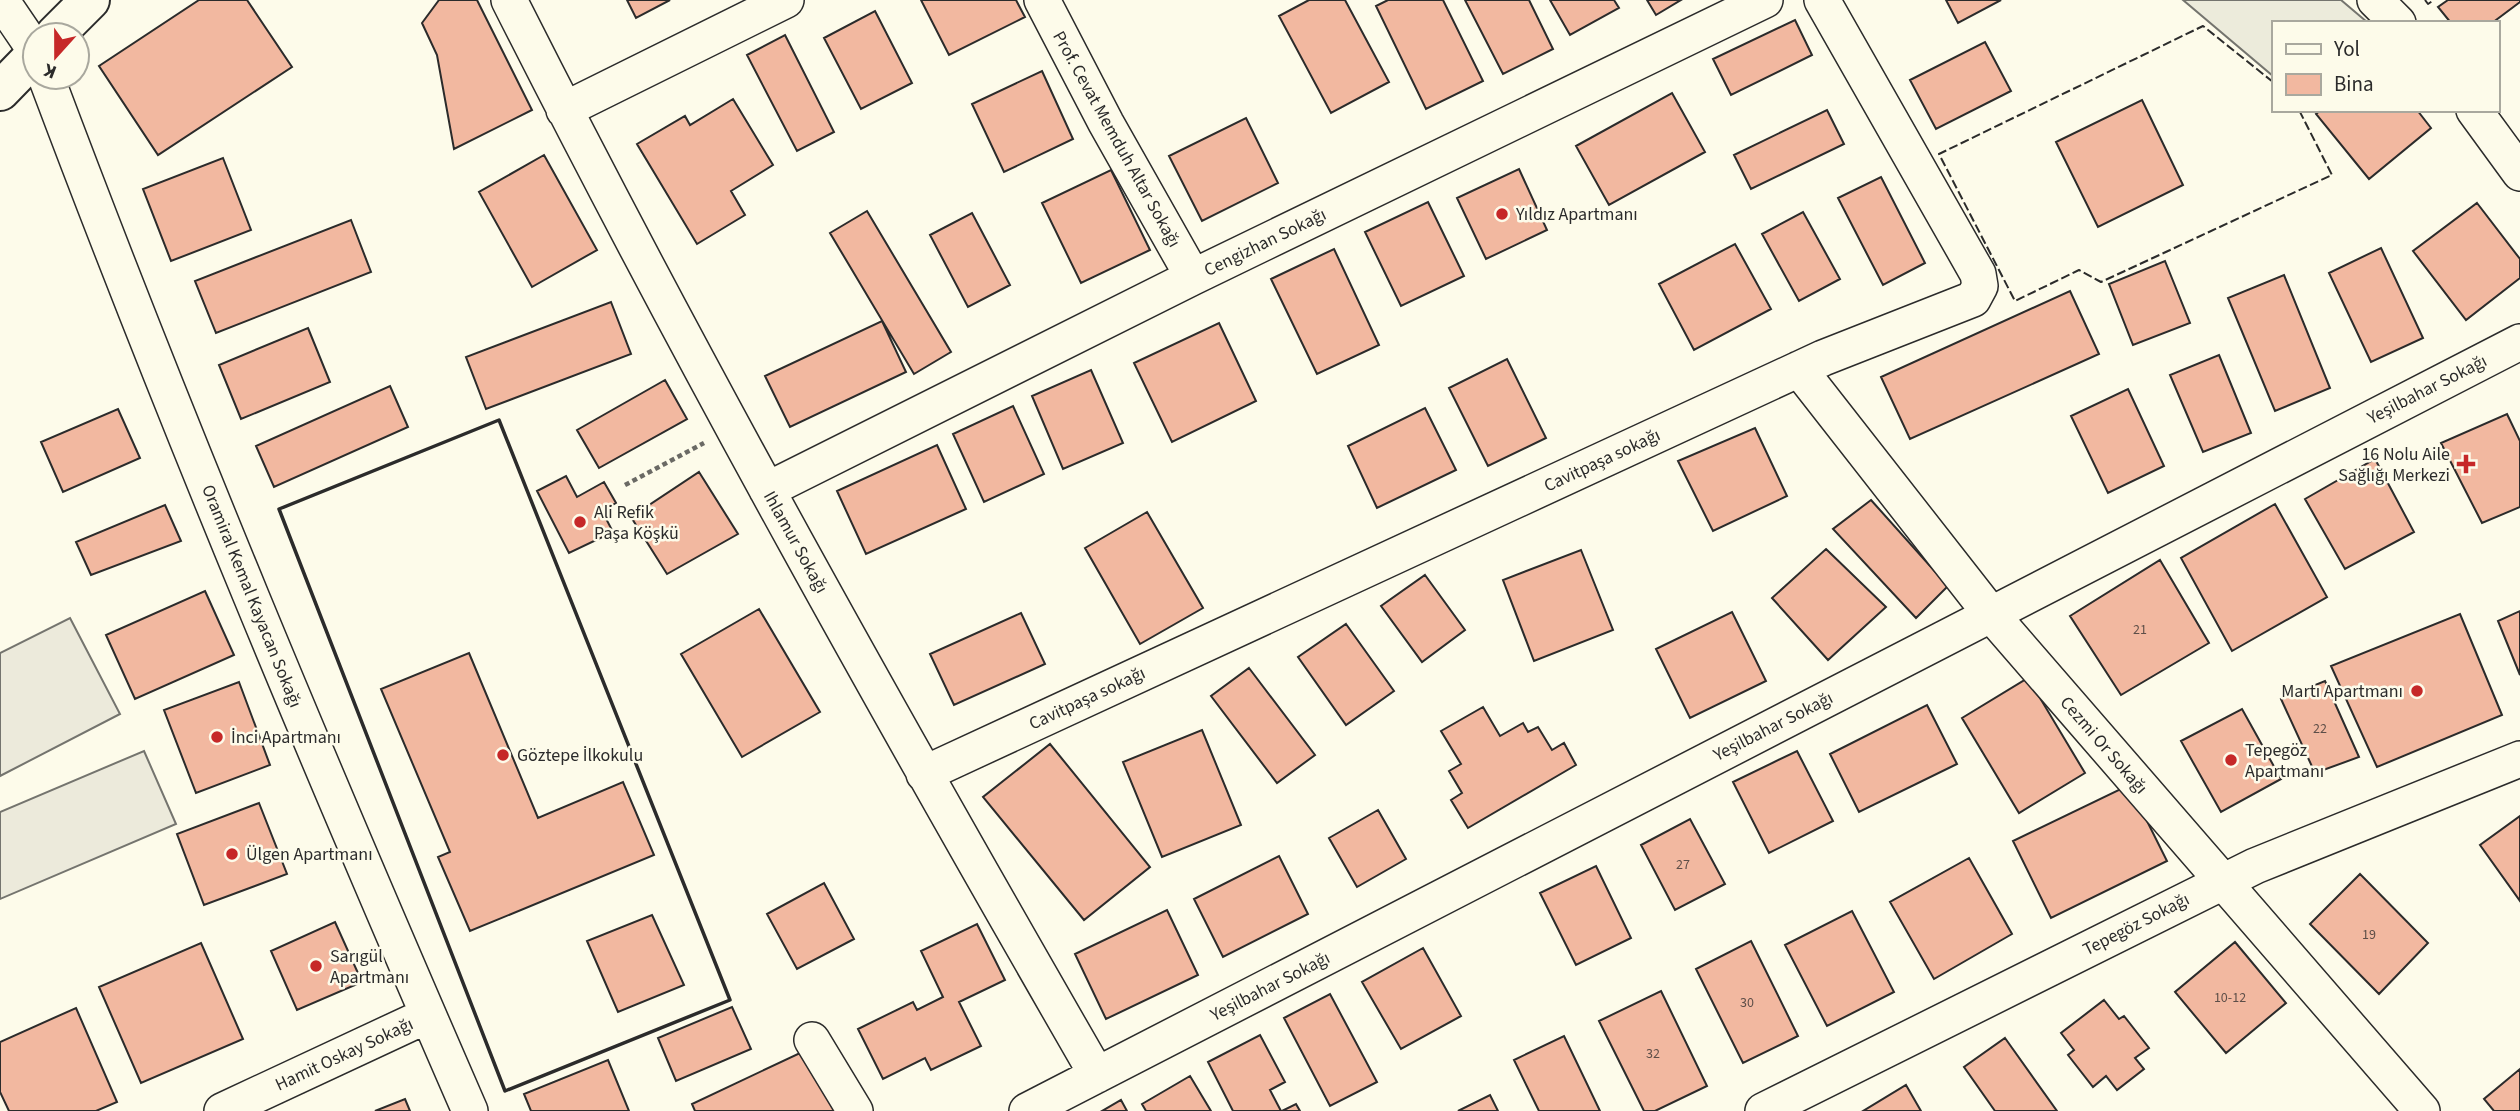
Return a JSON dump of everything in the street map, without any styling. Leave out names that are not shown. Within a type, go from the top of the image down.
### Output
[{"type":"main road","points":[[69,21],[90,0]]},
{"type":"main road","points":[[0,91],[21,69]]},
{"type":"street","points":[[1,0],[21,29]]},
{"type":"street","name":"Ihlamur Sokağı","points":[[509,0],[564,110],[767,490],[924,774],[1097,1075]]},
{"type":"street","points":[[564,110],[786,0]]},
{"type":"street","name":"Prof. Cevat Memduh Altar Sokağı","points":[[1042,0],[1106,123],[1193,277]]},
{"type":"street","name":"Cengizhan Sokağı","points":[[767,490],[1193,277],[1765,0]]},
{"type":"street","name":"Cavitpaşa sokağı","points":[[924,774],[1799,369],[1870,338],[1966,303],[1977,295],[1980,283],[1976,270],[1822,0]]},
{"type":"street","points":[[2375,0],[2396,21]]},
{"type":"street","name":"Oramiral Kemal Kayacan Sokağı","points":[[51,91],[178,416],[305,727],[470,1111]]},
{"type":"street","points":[[2475,112],[2520,173]]},
{"type":"street","name":"Yeşilbahar Sokağı","points":[[1027,1111],[2520,342]]},
{"type":"street","name":"Cezmi Or Sokağı","points":[[1799,369],[1990,613],[2422,1111]]},
{"type":"street","name":"Tepegöz Sokağı","points":[[1763,1111],[2221,881],[2520,759]]},
{"type":"street","name":"Hamit Oskay Sokağı","points":[[222,1111],[428,1015]]},
{"type":"street","points":[[811,1040],[855,1111]]},
{"type":"path","points":[[625,485],[733,427]]},
{"type":"shaded area","points":[[2183,0],[2341,0],[2366,21],[2272,21],[2272,75]]},
{"type":"shaded area","points":[[70,618],[120,714],[0,776],[0,653]]},
{"type":"shaded area","points":[[144,751],[176,824],[0,899],[0,812]]},
{"type":"building","points":[[199,0],[247,0],[292,67],[158,155],[99,66]]},
{"type":"building","points":[[439,0],[477,0],[532,110],[454,149],[437,55],[422,23]]},
{"type":"building","points":[[627,0],[670,0],[636,18]]},
{"type":"building","points":[[921,0],[1016,0],[1025,17],[949,55]]},
{"type":"building","points":[[1309,0],[1345,0],[1389,82],[1331,113],[1279,16]]},
{"type":"building","points":[[1388,0],[1443,0],[1483,81],[1426,109],[1376,6]]},
{"type":"building","points":[[1465,0],[1529,0],[1553,49],[1503,74]]},
{"type":"building","points":[[1550,0],[1614,0],[1619,8],[1570,35]]},
{"type":"building","points":[[1647,0],[1681,0],[1656,15]]},
{"type":"building","points":[[1946,0],[2001,0],[1958,23]]},
{"type":"building","points":[[2448,0],[2520,0],[2495,21],[2449,21],[2438,7]]},
{"type":"building","points":[[875,11],[912,83],[861,109],[824,38]]},
{"type":"building","points":[[1795,20],[1812,55],[1731,95],[1713,59]]},
{"type":"building","points":[[785,35],[834,132],[797,151],[747,55]]},
{"type":"building","points":[[1985,42],[2011,91],[1936,129],[1910,80]]},
{"type":"building","points":[[1042,71],[1073,139],[1004,172],[972,104]]},
{"type":"building","points":[[1672,93],[1705,152],[1609,205],[1576,146]]},
{"type":"building","points":[[733,99],[773,165],[731,191],[745,215],[697,244],[637,144],[685,116],[690,125]]},
{"type":"building","points":[[2142,100],[2183,185],[2098,227],[2056,142]]},
{"type":"building","points":[[1827,110],[1844,144],[1751,189],[1734,155]]},
{"type":"building","points":[[2419,112],[2431,128],[2369,179],[2316,114]]},
{"type":"building","points":[[1246,118],[1278,183],[1202,221],[1169,156]]},
{"type":"building","points":[[544,155],[597,250],[532,287],[479,192]]},
{"type":"building","points":[[223,158],[251,230],[171,261],[143,189]]},
{"type":"building","name":"Yıldız Apartmanı","points":[[1519,169],[1547,230],[1486,259],[1457,198]]},
{"type":"building","points":[[1111,170],[1150,250],[1081,283],[1042,203]]},
{"type":"building","points":[[1881,177],[1925,263],[1883,285],[1838,198]]},
{"type":"building","points":[[1428,202],[1464,276],[1401,306],[1365,232]]},
{"type":"building","points":[[2477,203],[2520,259],[2520,278],[2466,320],[2413,251]]},
{"type":"building","points":[[867,211],[951,352],[914,374],[830,233]]},
{"type":"building","points":[[1803,212],[1840,279],[1799,301],[1762,234]]},
{"type":"building","points":[[972,213],[1010,285],[968,307],[930,235]]},
{"type":"building","points":[[351,220],[371,272],[216,333],[195,281]]},
{"type":"building","points":[[1735,244],[1771,309],[1694,350],[1659,284]]},
{"type":"building","points":[[2381,248],[2423,338],[2371,362],[2329,273]]},
{"type":"building","points":[[1334,249],[1379,345],[1317,374],[1271,279]]},
{"type":"building","points":[[2165,261],[2190,323],[2133,345],[2109,284]]},
{"type":"building","points":[[2284,275],[2330,388],[2275,411],[2228,298]]},
{"type":"building","points":[[2070,291],[2099,354],[1910,439],[1881,377]]},
{"type":"building","points":[[611,302],[631,354],[486,409],[466,357]]},
{"type":"building","points":[[882,321],[906,372],[790,427],[765,376]]},
{"type":"building","points":[[1219,323],[1256,401],[1172,442],[1134,363]]},
{"type":"building","points":[[308,328],[330,382],[241,419],[219,365]]},
{"type":"building","points":[[2219,355],[2251,433],[2203,452],[2170,375]]},
{"type":"building","points":[[1507,359],[1546,438],[1488,466],[1449,388]]},
{"type":"building","points":[[1091,370],[1123,443],[1063,469],[1032,396]]},
{"type":"building","points":[[665,380],[687,419],[599,468],[577,430]]},
{"type":"building","points":[[390,386],[408,427],[274,487],[256,446]]},
{"type":"building","points":[[2128,389],[2164,466],[2108,493],[2071,416]]},
{"type":"building","points":[[1013,406],[1044,474],[984,502],[953,434]]},
{"type":"building","points":[[1425,408],[1456,470],[1377,508],[1348,446]]},
{"type":"building","points":[[118,409],[140,458],[63,492],[41,442]]},
{"type":"building","points":[[2507,414],[2520,441],[2520,507],[2482,523],[2441,443]]},
{"type":"building","points":[[1755,428],[1787,496],[1713,531],[1678,461]]},
{"type":"building","points":[[937,445],[966,509],[866,554],[837,491]]},
{"type":"building","points":[[2375,459],[2414,532],[2345,569],[2305,499]]},
{"type":"building","points":[[699,472],[738,534],[667,574],[631,517]]},
{"type":"building","name":"Ali Refik Paşa Köşkü","points":[[566,476],[577,497],[604,482],[616,503],[602,511],[613,532],[569,553],[537,491]]},
{"type":"building","points":[[1871,500],[1948,586],[1916,618],[1833,529]]},
{"type":"building","points":[[2275,504],[2327,597],[2232,651],[2181,558]]},
{"type":"building","points":[[165,505],[181,541],[91,575],[76,542]]},
{"type":"building","points":[[1147,512],[1203,608],[1140,644],[1085,548]]},
{"type":"building","points":[[1826,549],[1886,607],[1828,660],[1772,598]]},
{"type":"building","points":[[1581,550],[1613,630],[1534,661],[1503,580]]},
{"type":"building","points":[[2160,560],[2209,643],[2121,695],[2070,616]]},
{"type":"building","points":[[1425,575],[1465,630],[1422,662],[1381,606]]},
{"type":"building","points":[[205,591],[234,655],[135,699],[106,635]]},
{"type":"building","points":[[759,609],[820,712],[742,757],[681,654]]},
{"type":"building","points":[[2520,611],[2520,675],[2498,621]]},
{"type":"building","points":[[1732,612],[1766,681],[1690,718],[1656,649]]},
{"type":"building","points":[[1021,613],[1045,664],[954,705],[930,654]]},
{"type":"building","name":"Martı Apartmanı","points":[[2460,614],[2502,715],[2377,767],[2331,666]]},
{"type":"building","points":[[1346,624],[1394,691],[1346,725],[1298,657]]},
{"type":"building","points":[[469,653],[538,818],[623,782],[654,855],[470,931],[438,857],[450,852],[381,689]]},
{"type":"building","points":[[1249,668],[1315,755],[1277,783],[1211,696]]},
{"type":"building","points":[[2028,678],[2085,773],[2019,813],[1962,718]]},
{"type":"building","points":[[2325,681],[2359,757],[2315,773],[2281,699]]},
{"type":"building","name":"İnci Apartmanı","points":[[239,682],[270,765],[196,793],[164,710]]},
{"type":"building","points":[[1927,705],[1957,764],[1859,812],[1830,754]]},
{"type":"building","points":[[1483,707],[1500,736],[1523,723],[1528,732],[1538,727],[1552,750],[1564,743],[1576,765],[1468,828],[1451,800],[1462,793],[1449,771],[1461,764],[1441,731]]},
{"type":"building","name":"Tepegöz Apartmanı","points":[[2242,709],[2281,779],[2221,812],[2181,741]]},
{"type":"building","points":[[1202,730],[1241,825],[1162,857],[1123,762]]},
{"type":"building","points":[[1050,744],[1150,867],[1084,920],[983,797]]},
{"type":"building","points":[[1797,751],[1833,821],[1769,853],[1733,782]]},
{"type":"building","points":[[2129,785],[2167,861],[2051,918],[2013,841]]},
{"type":"building","name":"Ülgen Apartmanı","points":[[259,803],[287,874],[204,905],[177,834]]},
{"type":"building","points":[[1378,810],[1406,859],[1357,887],[1329,838]]},
{"type":"building","points":[[2520,816],[2520,901],[2480,845]]},
{"type":"building","points":[[1690,819],[1725,884],[1675,910],[1641,845]]},
{"type":"building","points":[[1279,856],[1308,914],[1223,957],[1194,899]]},
{"type":"building","points":[[1969,858],[2012,934],[1934,979],[1890,902]]},
{"type":"building","points":[[1596,866],[1631,938],[1576,965],[1540,893]]},
{"type":"building","points":[[2360,874],[2428,943],[2379,994],[2310,924]]},
{"type":"building","points":[[824,883],[854,939],[797,969],[767,914]]},
{"type":"building","points":[[1167,910],[1198,975],[1106,1019],[1075,954]]},
{"type":"building","points":[[1852,911],[1894,992],[1827,1026],[1785,945]]},
{"type":"building","points":[[652,915],[684,985],[618,1012],[587,941]]},
{"type":"building","name":"Sarıgül Apartmanı","points":[[335,922],[362,982],[297,1010],[271,951]]},
{"type":"building","points":[[977,924],[1005,980],[959,1002],[981,1046],[931,1070],[925,1058],[883,1079],[858,1029],[913,1002],[917,1010],[943,997],[921,951]]},
{"type":"building","points":[[1751,941],[1798,1036],[1743,1063],[1696,969]]},
{"type":"building","points":[[2235,942],[2286,1003],[2226,1053],[2175,992]]},
{"type":"building","points":[[201,943],[243,1039],[141,1083],[99,987]]},
{"type":"building","points":[[1423,948],[1461,1016],[1401,1049],[1362,982]]},
{"type":"building","points":[[1661,991],[1707,1086],[1655,1111],[1644,1111],[1599,1021]]},
{"type":"building","points":[[1330,994],[1377,1082],[1330,1106],[1284,1018]]},
{"type":"building","points":[[2104,1000],[2119,1019],[2124,1016],[2149,1048],[2135,1058],[2144,1069],[2117,1090],[2106,1076],[2093,1087],[2068,1055],[2074,1050],[2061,1033]]},
{"type":"building","points":[[732,1007],[751,1049],[676,1081],[658,1038]]},
{"type":"building","points":[[76,1008],[117,1102],[96,1111],[9,1111],[0,1092],[0,1042]]},
{"type":"building","points":[[1260,1035],[1285,1082],[1270,1090],[1281,1111],[1233,1111],[1208,1062]]},
{"type":"building","points":[[1564,1036],[1600,1111],[1539,1111],[1514,1060]]},
{"type":"building","points":[[2005,1038],[2057,1111],[1995,1111],[1964,1067]]},
{"type":"building","points":[[800,1053],[835,1111],[695,1111],[692,1104]]},
{"type":"building","points":[[608,1060],[629,1111],[531,1111],[524,1094]]},
{"type":"building","points":[[2520,1069],[2520,1111],[2494,1111],[2484,1099]]},
{"type":"building","points":[[1190,1076],[1211,1111],[1146,1111],[1142,1104]]},
{"type":"building","points":[[1906,1085],[1921,1111],[1863,1111]]},
{"type":"building","points":[[1490,1095],[1498,1111],[1458,1111]]},
{"type":"building","points":[[405,1099],[410,1111],[375,1111]]},
{"type":"building","points":[[1121,1100],[1127,1111],[1102,1111]]},
{"type":"building","points":[[1296,1104],[1300,1111],[1282,1111]]},
{"type":"fence","points":[[2425,0],[2428,4],[2434,0]]},
{"type":"fence","points":[[2272,81],[2203,26],[1939,154],[2015,301],[2079,270],[2101,282],[2332,175],[2300,112]]},
{"type":"wall","points":[[499,420],[730,1000],[505,1091],[279,509],[499,420]]},
{"type":"place","name":"Yıldız Apartmanı","points":[[1502,214]]},
{"type":"place","name":"16 Nolu Aile Sağlığı Merkezi","points":[[2466,464]]},
{"type":"place","name":"Ali Refik Paşa Köşkü","points":[[580,522]]},
{"type":"place","name":"Martı Apartmanı","points":[[2417,691]]},
{"type":"place","name":"İnci Apartmanı","points":[[217,737]]},
{"type":"place","name":"Göztepe İlkokulu","points":[[503,755]]},
{"type":"place","name":"Tepegöz Apartmanı","points":[[2231,760]]},
{"type":"place","name":"Ülgen Apartmanı","points":[[232,854]]},
{"type":"place","name":"Sarıgül Apartmanı","points":[[316,966]]}]
